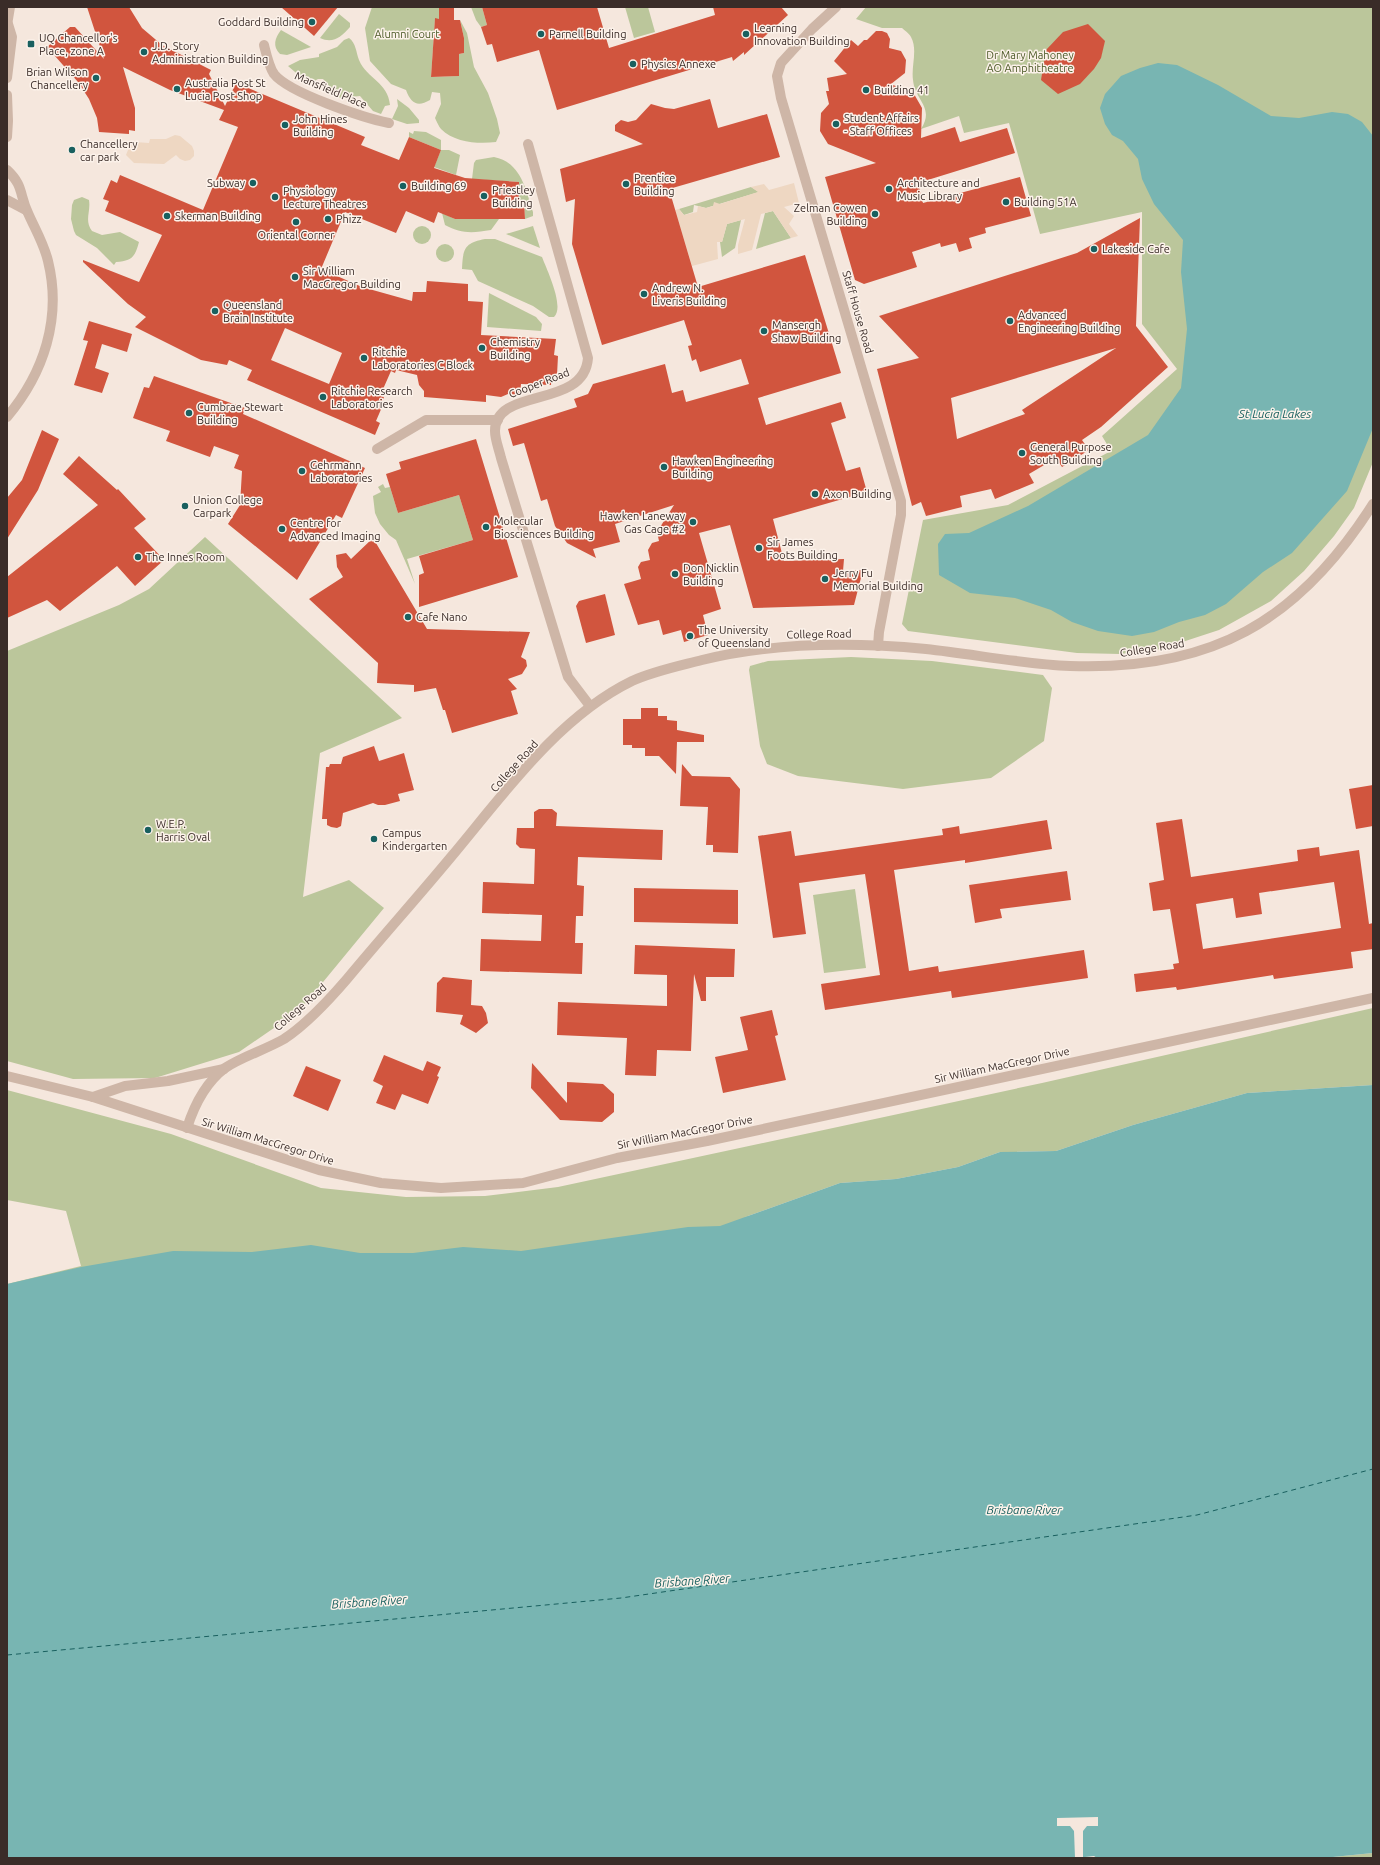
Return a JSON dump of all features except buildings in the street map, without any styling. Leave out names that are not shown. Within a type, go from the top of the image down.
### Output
[{"type":"street","points":[[7,78],[12,37],[7,24],[10,7]]},
{"type":"street","name":"Staff House Road","points":[[836,7],[812,29],[781,62],[777,76],[781,98],[902,501],[879,632],[878,646]]},
{"type":"street","name":"Mansfield Place","points":[[264,45],[274,73],[288,86],[352,114],[389,122]]},
{"type":"street","points":[[7,95],[7,137]]},
{"type":"street","name":"Cooper Road","points":[[498,420],[508,408],[574,384],[583,376],[588,358],[528,144]]},
{"type":"street","points":[[7,170],[14,176],[22,190],[26,210],[41,241],[48,260],[54,299],[50,335],[45,353],[30,385],[7,417]]},
{"type":"street","points":[[7,200],[26,210]]},
{"type":"street","points":[[377,449],[426,420],[498,420],[495,430],[501,458],[568,677],[590,706]]},
{"type":"street","name":"College Road","points":[[92,1098],[125,1086],[168,1081],[224,1069],[285,1038],[337,992],[542,751],[590,706],[606,695],[636,679],[673,667],[728,654],[769,648],[808,645],[878,646],[923,649],[1068,666],[1140,664],[1197,652],[1242,634],[1265,622],[1294,600],[1324,570],[1353,535],[1373,504]]},
{"type":"street","name":"Sir William MacGregor Drive","points":[[7,1076],[92,1098],[319,1170],[381,1183],[441,1188],[523,1183],[617,1158],[707,1142],[1373,998]]},
{"type":"street","name":"College Road","points":[[187,1128],[195,1104],[224,1069]]},
{"type":"green space","name":"Alumni Court","points":[[372,7],[439,7],[439,19],[435,19],[431,77],[459,76],[459,54],[464,53],[464,38],[460,20],[467,33],[474,67],[488,93],[497,119],[500,133],[496,142],[467,142],[447,134],[441,129],[435,118],[441,104],[440,93],[432,92],[430,100],[418,104],[410,98],[406,90],[391,84],[370,61],[365,28]]},
{"type":"green space","points":[[471,7],[482,7],[487,25],[481,27],[476,20]]},
{"type":"green space","points":[[625,7],[648,7],[655,32],[634,38]]},
{"type":"green space","name":"Dr Mary Mahoney AO Amphitheatre","points":[[866,7],[1373,7],[1373,462],[1354,508],[1334,536],[1304,571],[1271,601],[1219,630],[1161,649],[1120,654],[1077,653],[908,631],[902,624],[923,520],[1008,505],[1111,451],[1102,436],[1177,369],[1142,324],[1142,212],[1040,234],[1009,123],[964,133],[959,116],[921,129],[926,115],[923,104],[914,87],[914,47],[911,37],[902,28],[882,28],[856,19]]},
{"type":"green space","points":[[339,14],[350,23],[350,27],[343,34],[333,40],[325,40],[320,38]]},
{"type":"green space","points":[[281,30],[311,47],[287,55],[280,54],[276,48],[275,42]]},
{"type":"green space","points":[[349,38],[354,45],[359,60],[367,72],[385,91],[388,97],[390,105],[385,106],[381,114],[373,111],[360,96],[340,98],[323,79],[318,79],[309,84],[288,66],[300,60],[319,57],[319,54],[337,47],[344,40]]},
{"type":"green space","points":[[397,99],[409,108],[419,120],[419,123],[407,124],[392,119],[398,106]]},
{"type":"green space","points":[[414,131],[426,132],[441,140],[441,150],[409,137],[409,132],[413,134]]},
{"type":"green space","points":[[441,150],[449,150],[460,155],[456,175],[434,167]]},
{"type":"green space","points":[[494,157],[503,160],[510,165],[521,178],[525,186],[533,216],[525,219],[524,200],[519,200],[519,182],[472,179],[474,163],[476,160]]},
{"type":"green space","points":[[751,187],[759,192],[706,208],[694,205],[693,212],[684,215],[679,209]]},
{"type":"green space","points":[[82,197],[89,200],[88,223],[92,231],[102,235],[120,232],[139,242],[132,257],[126,261],[116,262],[114,265],[97,248],[76,235],[71,219],[72,205],[74,200]]},
{"type":"green space","points":[[773,211],[791,238],[756,249],[765,213]]},
{"type":"green space","points":[[442,213],[455,219],[499,219],[491,230],[467,232],[456,230],[445,225]]},
{"type":"green space","points":[[741,220],[735,248],[722,257],[720,242],[722,242],[727,224]]},
{"type":"green space","points":[[422,226],[428,229],[431,235],[428,241],[422,244],[416,241],[413,235],[416,229]]},
{"type":"green space","points":[[533,226],[540,248],[506,234]]},
{"type":"green space","points":[[485,239],[495,239],[542,257],[551,279],[556,297],[557,312],[554,317],[549,317],[533,306],[478,281],[472,270],[462,269],[463,256],[466,248],[473,243]]},
{"type":"green space","points":[[445,244],[451,247],[454,253],[451,259],[445,262],[439,259],[436,253],[439,247]]},
{"type":"green space","points":[[489,293],[536,317],[542,324],[541,331],[487,327]]},
{"type":"green space","points":[[383,484],[385,488],[390,487],[398,513],[459,495],[473,540],[407,559],[415,584],[396,540],[389,535],[380,524],[375,513],[373,496],[381,492],[378,487]]},
{"type":"green space","points":[[205,537],[402,718],[320,753],[303,897],[349,880],[384,908],[300,1010],[239,1052],[155,1078],[73,1079],[7,1061],[7,651],[119,605],[149,589]]},
{"type":"green space","points":[[851,657],[932,661],[1043,675],[1052,688],[1044,741],[991,778],[903,789],[798,776],[767,764],[760,746],[749,670],[750,666],[768,661]]},
{"type":"green space","points":[[855,889],[866,968],[824,973],[813,895]]},
{"type":"green space","points":[[1373,1008],[1373,1085],[1247,1093],[1133,1125],[1056,1151],[1000,1152],[958,1167],[896,1179],[840,1183],[745,1217],[897,1181],[1057,1153],[1373,1087],[617,1254],[7,1284],[81,1266],[66,1211],[7,1200],[7,1090],[171,1134],[321,1188],[406,1197],[485,1196],[558,1187],[1042,1083]]},
{"type":"green space","points":[[1373,1853],[1373,1858],[1323,1858]]},
{"type":"shaded area","points":[[175,135],[180,136],[192,146],[194,156],[190,160],[185,161],[176,155],[164,164],[134,163],[126,155],[130,145],[135,142],[149,143],[150,139],[166,139]]},
{"type":"shaded area","points":[[794,183],[799,203],[784,207],[794,216],[789,224],[798,236],[791,238],[773,211],[761,214],[752,250],[738,254],[738,245],[745,219],[727,224],[722,242],[717,242],[718,259],[692,266],[675,210],[679,209],[684,215],[697,212],[698,206],[706,208],[713,206],[714,202],[720,204],[758,192],[751,187],[764,184],[769,190]]},
{"type":"water","name":"St Lucia Lakes","points":[[1158,63],[1177,65],[1218,85],[1271,116],[1299,118],[1332,112],[1348,114],[1362,122],[1373,136],[1373,428],[1347,491],[1292,553],[1263,572],[1226,604],[1205,615],[1179,622],[1154,632],[1132,636],[1098,631],[1072,622],[1051,610],[1015,598],[970,593],[939,575],[938,544],[945,534],[969,533],[1028,506],[1148,435],[1181,388],[1187,329],[1181,272],[1183,240],[1154,204],[1142,179],[1138,159],[1123,141],[1112,135],[1105,124],[1100,108],[1105,94],[1121,76],[1140,68]]},
{"type":"water","name":"Brisbane River","points":[[1373,1085],[1373,1853],[1323,1858],[1097,1858],[1094,1856],[1076,1858],[7,1858],[7,1284],[81,1267],[173,1251],[252,1252],[311,1245],[360,1253],[413,1253],[463,1247],[521,1251],[688,1227],[720,1226],[840,1183],[896,1179],[958,1167],[1000,1152],[1056,1151],[1133,1125],[1247,1093]]},
{"type":"pier","points":[[1098,1817],[1098,1826],[1087,1826],[1083,1831],[1083,1858],[1075,1858],[1074,1831],[1070,1826],[1057,1826],[1057,1818]]},
{"type":"ferry route","points":[[7,1655],[621,1598],[1197,1515],[1373,1469]]},
{"type":"place","name":"Goddard Building","points":[[312,22]]},
{"type":"place","name":"Parnell Building","points":[[541,34]]},
{"type":"place","name":"Learning Innovation Building","points":[[746,34]]},
{"type":"place","name":"UQ Chancellor's Place, zone A","points":[[31,44]]},
{"type":"place","name":"J.D. Story Administration Building","points":[[144,52]]},
{"type":"place","name":"Physics Annexe","points":[[633,64]]},
{"type":"place","name":"Brian Wilson Chancellery","points":[[96,78]]},
{"type":"place","name":"Australia Post St Lucia Post Shop","points":[[177,89]]},
{"type":"place","name":"Building 41","points":[[866,90]]},
{"type":"place","name":"Student Affairs - Staff Offices","points":[[836,124]]},
{"type":"place","name":"John Hines Building","points":[[285,125]]},
{"type":"place","name":"Chancellery car park","points":[[72,150]]},
{"type":"place","name":"Subway","points":[[253,183]]},
{"type":"place","name":"Prentice Building","points":[[626,184]]},
{"type":"place","name":"Building 69","points":[[403,186]]},
{"type":"place","name":"Architecture and Music Library","points":[[889,189]]},
{"type":"place","name":"Priestley Building","points":[[484,196]]},
{"type":"place","name":"Physiology Lecture Theatres","points":[[275,197]]},
{"type":"place","name":"Building 51A","points":[[1006,202]]},
{"type":"place","name":"Zelman Cowen Building","points":[[875,214]]},
{"type":"place","name":"Skerman Building","points":[[167,216]]},
{"type":"place","name":"Phizz","points":[[328,219]]},
{"type":"place","name":"Oriental Corner","points":[[296,222]]},
{"type":"place","name":"Lakeside Cafe","points":[[1094,249]]},
{"type":"place","name":"Sir William MacGregor Building","points":[[295,277]]},
{"type":"place","name":"Andrew N. Liveris Building","points":[[644,294]]},
{"type":"place","name":"Queensland Brain Institute","points":[[215,311]]},
{"type":"place","name":"Advanced Engineering Building","points":[[1010,321]]},
{"type":"place","name":"Mansergh Shaw Building","points":[[764,331]]},
{"type":"place","name":"Chemistry Building","points":[[482,348]]},
{"type":"place","name":"Ritchie Laboratories C Block","points":[[364,358]]},
{"type":"place","name":"Ritchie Research Laboratories","points":[[323,397]]},
{"type":"place","name":"Cumbrae Stewart Building","points":[[189,413]]},
{"type":"place","name":"General Purpose South Building","points":[[1022,453]]},
{"type":"place","name":"Hawken Engineering Building","points":[[664,467]]},
{"type":"place","name":"Gehrmann Laboratories","points":[[302,471]]},
{"type":"place","name":"Axon Building","points":[[815,494]]},
{"type":"place","name":"Union College Carpark","points":[[185,506]]},
{"type":"place","name":"Hawken Laneway Gas Cage #2","points":[[693,522]]},
{"type":"place","name":"Molecular Biosciences Building","points":[[486,527]]},
{"type":"place","name":"Centre for Advanced Imaging","points":[[282,529]]},
{"type":"place","name":"Sir James Foots Building","points":[[759,548]]},
{"type":"place","name":"The Innes Room","points":[[138,557]]},
{"type":"place","name":"Don Nicklin Building","points":[[675,574]]},
{"type":"place","name":"Jerry Fu Memorial Building","points":[[825,579]]},
{"type":"place","name":"Cafe Nano","points":[[408,617]]},
{"type":"place","name":"The University of Queensland","points":[[690,636]]},
{"type":"place","name":"W.E.P. Harris Oval","points":[[148,830]]},
{"type":"place","name":"Campus Kindergarten","points":[[374,839]]}]
